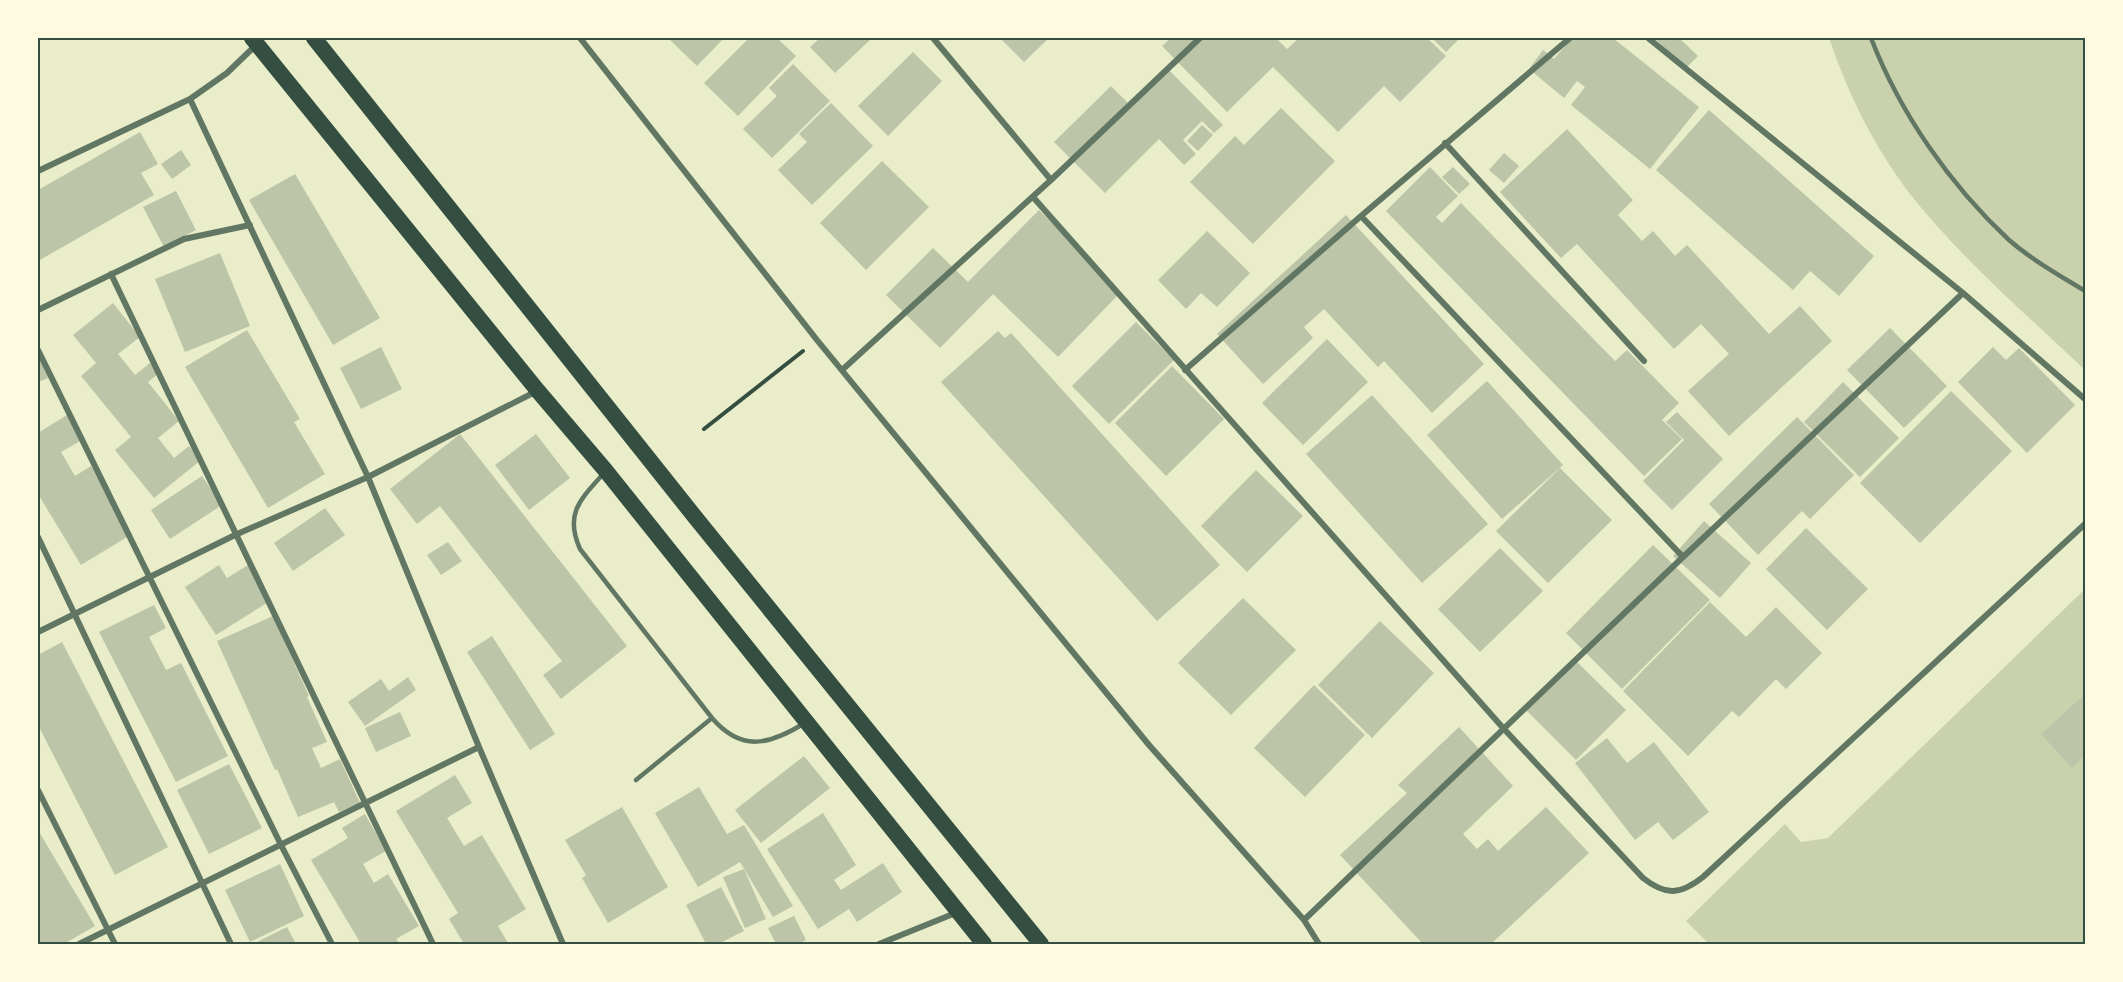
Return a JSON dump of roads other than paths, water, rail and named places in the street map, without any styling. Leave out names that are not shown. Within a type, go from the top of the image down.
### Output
[{"type":"highway","points":[[314,38],[695,517],[1041,945]]},
{"type":"highway","points":[[255,41],[538,391],[606,471],[984,945]]},
{"type":"street","points":[[580,38],[817,340],[1149,745],[1304,920],[1319,945]]},
{"type":"street","points":[[933,38],[1051,180]]},
{"type":"street","points":[[842,370],[1033,197],[1200,38]]},
{"type":"street","points":[[1185,370],[1360,216],[1570,38]]},
{"type":"street","points":[[1648,38],[1964,293],[2085,400]]},
{"type":"street","points":[[38,171],[190,99],[227,73],[255,41]]},
{"type":"street","points":[[190,99],[368,477],[563,945]]},
{"type":"street","points":[[1445,143],[1644,361]]},
{"type":"street","points":[[1033,197],[1504,729],[1643,878],[1657,888],[1675,892],[1691,887],[1703,877],[2085,524]]},
{"type":"street","points":[[1360,216],[1683,557]]},
{"type":"street","points":[[38,310],[184,239],[250,225]]},
{"type":"street","points":[[111,274],[433,945]]},
{"type":"street","points":[[1304,920],[1683,557],[1964,293]]},
{"type":"street","points":[[38,350],[332,945]]},
{"type":"street","points":[[38,632],[235,535],[368,477],[538,391]]},
{"type":"street","points":[[38,537],[231,945]]},
{"type":"street","points":[[79,945],[479,747]]},
{"type":"street","points":[[38,790],[115,945]]},
{"type":"street","points":[[879,945],[958,912]]},
{"type":"lane","points":[[1871,38],[1894,87],[1918,129],[1946,169],[1977,206],[2010,241],[2046,268],[2085,291]]},
{"type":"lane","points":[[606,471],[577,506],[572,528],[575,539],[580,549],[712,718],[732,736],[744,741],[758,742],[784,736],[806,722]]},
{"type":"lane","points":[[636,780],[712,718]]}]
